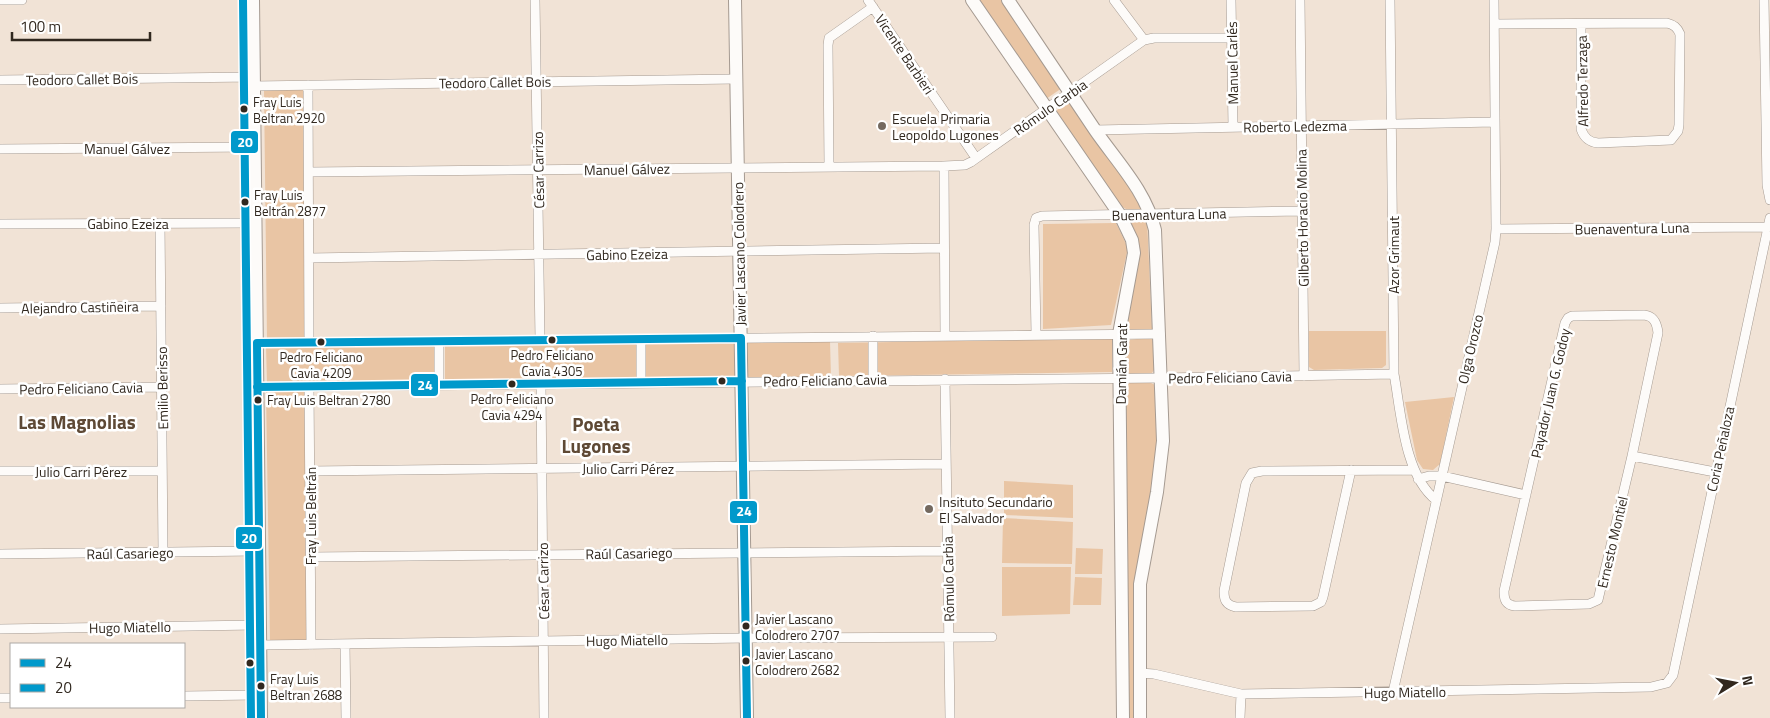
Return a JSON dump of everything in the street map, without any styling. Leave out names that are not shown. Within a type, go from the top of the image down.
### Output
[{"type":"main road","points":[[253,0],[261,718]]},
{"type":"main road","name":"Javier Lascano Colodrero","points":[[735,0],[747,718]]},
{"type":"main road","name":"Damián Garat","points":[[972,0],[1120,215],[1132,240],[1134,253],[1119,334],[1123,718]]},
{"type":"main road","points":[[1008,0],[1095,130],[1144,199],[1152,215],[1155,230],[1160,334],[1162,453],[1157,492],[1140,573],[1140,718]]},
{"type":"street","points":[[0,0],[22,0]]},
{"type":"street","name":"César Carrizo","points":[[535,0],[540,340]]},
{"type":"street","points":[[1114,0],[1144,40],[1154,38],[1232,38]]},
{"type":"street","name":"Manuel Carlés","points":[[1232,0],[1233,127]]},
{"type":"street","name":"Gilberto Horacio Molina","points":[[1300,0],[1304,376]]},
{"type":"street","name":"Azor Grimaut","points":[[1390,0],[1394,374],[1404,430],[1414,470],[1428,494],[1436,500]]},
{"type":"street","name":"Olga Orozco","points":[[1393,692],[1495,242],[1494,0]]},
{"type":"street","points":[[1764,0],[1767,185],[1770,200]]},
{"type":"street","points":[[829,167],[828,45],[830,38],[870,3]]},
{"type":"street","name":"Vicente Barbieri","points":[[870,3],[976,158]]},
{"type":"street","name":"Alfredo Terzaga","points":[[1495,24],[1667,23],[1677,28],[1680,34],[1680,125],[1678,132],[1672,140],[1598,143],[1588,140],[1583,135],[1581,129],[1581,24]]},
{"type":"street","name":"Rómulo Carbia","points":[[944,166],[965,165],[1144,40]]},
{"type":"street","name":"Teodoro Callet Bois","points":[[0,80],[254,81],[308,85],[736,78]]},
{"type":"street","points":[[308,85],[309,343]]},
{"type":"street","name":"Roberto Ledezma","points":[[1095,130],[1495,122]]},
{"type":"street","name":"Manuel Gálvez","points":[[0,149],[255,147]]},
{"type":"street","points":[[944,166],[945,335]]},
{"type":"street","name":"Manuel Gálvez","points":[[308,172],[944,166]]},
{"type":"street","name":"Buenaventura Luna","points":[[1036,334],[1034,225],[1036,218],[1042,216],[1302,211]]},
{"type":"street","name":"Buenaventura Luna","points":[[1496,229],[1769,222]]},
{"type":"street","name":"Coria Peñaloza","points":[[1670,681],[1769,222]]},
{"type":"street","name":"Emilio Berisso","points":[[160,223],[163,552]]},
{"type":"street","name":"Gabino Ezeiza","points":[[0,224],[256,223]]},
{"type":"street","name":"Gabino Ezeiza","points":[[309,258],[944,248]]},
{"type":"street","name":"Alejandro Castiñeira","points":[[0,308],[161,306]]},
{"type":"street","name":"Payador Juan G. Godoy","points":[[1526,495],[1565,323],[1572,316],[1648,315],[1655,321],[1658,333],[1632,456]]},
{"type":"street","points":[[257,343],[1160,334]]},
{"type":"street","points":[[873,336],[873,380]]},
{"type":"street","points":[[641,339],[641,383]]},
{"type":"street","points":[[439,341],[439,385]]},
{"type":"street","name":"Pedro Feliciano Cavia","points":[[257,387],[1394,374]]},
{"type":"street","name":"Rómulo Carbia","points":[[945,379],[950,718]]},
{"type":"street","name":"César Carrizo","points":[[541,384],[544,718]]},
{"type":"street","name":"Fray Luis Beltrán","points":[[309,386],[311,644]]},
{"type":"street","name":"Pedro Feliciano Cavia","points":[[0,389],[162,387]]},
{"type":"street","points":[[1632,456],[1715,472]]},
{"type":"street","name":"Ernesto Montiel","points":[[1526,495],[1504,591],[1504,599],[1507,603],[1515,606],[1594,603],[1599,596],[1632,456]]},
{"type":"street","name":"Julio Carri Pérez","points":[[310,472],[946,464]]},
{"type":"street","points":[[1351,470],[1324,598],[1321,602],[1313,606],[1236,607],[1228,604],[1224,600],[1224,591],[1246,483],[1252,473],[1262,470],[1351,470],[1414,470]]},
{"type":"street","name":"Julio Carri Pérez","points":[[0,471],[162,471]]},
{"type":"street","points":[[1418,478],[1442,476],[1526,495]]},
{"type":"street","name":"Raúl Casariego","points":[[311,557],[947,550]]},
{"type":"street","name":"Raúl Casariego","points":[[0,554],[259,551]]},
{"type":"street","name":"Hugo Miatello","points":[[0,629],[260,625]]},
{"type":"street","points":[[1122,630],[1140,630]]},
{"type":"street","name":"Hugo Miatello","points":[[261,645],[746,638],[992,637]]},
{"type":"street","points":[[345,644],[346,718]]},
{"type":"street","name":"Hugo Miatello","points":[[1140,673],[1154,674],[1241,694],[1651,687],[1670,681]]},
{"type":"street","points":[[1240,718],[1241,694]]},
{"type":"street","points":[[185,696],[261,695]]},
{"type":"shaded area","points":[[978,0],[1001,0],[1062,88],[1046,99]]},
{"type":"shaded area","points":[[303,88],[306,339],[267,339],[264,90]]},
{"type":"shaded area","points":[[1071,101],[1144,206],[1140,210],[1126,209],[1119,205],[1054,112]]},
{"type":"shaded area","points":[[1132,219],[1147,219],[1152,329],[1130,330],[1124,328],[1130,287],[1128,221]]},
{"type":"shaded area","points":[[1116,223],[1128,248],[1111,325],[1043,329],[1043,224]]},
{"type":"shaded area","points":[[1309,331],[1386,331],[1386,365],[1382,368],[1314,370],[1309,367]]},
{"type":"shaded area","points":[[1112,338],[1112,372],[839,376],[838,343]]},
{"type":"shaded area","points":[[1152,339],[1154,347],[1155,362],[1152,373],[1130,374],[1123,370],[1122,344],[1128,340]]},
{"type":"shaded area","points":[[830,341],[831,378],[748,379],[747,342]]},
{"type":"shaded area","points":[[734,342],[735,379],[645,379],[644,343]]},
{"type":"shaded area","points":[[638,343],[638,379],[445,381],[445,345]]},
{"type":"shaded area","points":[[435,345],[435,381],[267,383],[266,346]]},
{"type":"shaded area","points":[[1130,382],[1149,382],[1157,386],[1159,438],[1152,497],[1137,718],[1125,718],[1123,388]]},
{"type":"shaded area","points":[[305,390],[308,641],[270,642],[266,391]]},
{"type":"shaded area","points":[[1454,397],[1440,464],[1433,470],[1423,469],[1417,460],[1405,402]]},
{"type":"shaded area","points":[[1004,481],[1073,485],[1073,518],[1004,515]]},
{"type":"shaded area","points":[[1003,518],[1073,522],[1072,564],[1002,563]]},
{"type":"shaded area","points":[[1076,548],[1103,549],[1102,574],[1075,574]]},
{"type":"shaded area","points":[[1002,567],[1071,567],[1070,614],[1002,616]]},
{"type":"shaded area","points":[[1075,577],[1102,578],[1101,605],[1073,605]]},
{"type":"transit line","name":"20","points":[[243,0],[251,718]]},
{"type":"transit line","name":"24","points":[[261,718],[257,343],[741,338],[747,718]]},
{"type":"transit line","name":"24","points":[[257,387],[742,381]]},
{"type":"place","name":"Fray Luis Beltran 2920","points":[[244,109]]},
{"type":"place","name":"Escuela Primaria Leopoldo Lugones","points":[[882,126]]},
{"type":"place","name":"Fray Luis Beltrán 2877","points":[[245,202]]},
{"type":"place","name":"Pedro Feliciano Cavia 4305","points":[[552,340]]},
{"type":"place","name":"Pedro Feliciano Cavia 4209","points":[[321,342]]},
{"type":"place","name":"Pedro Feliciano Cavia 4294","points":[[512,384]]},
{"type":"place","name":"Fray Luis Beltran 2780","points":[[258,400]]},
{"type":"place","name":"Insituto Secundario El Salvador","points":[[929,509]]},
{"type":"place","name":"Javier Lascano Colodrero 2707","points":[[746,626]]},
{"type":"place","name":"Javier Lascano Colodrero 2682","points":[[746,661]]},
{"type":"place","name":"Fray Luis Beltran 2688","points":[[261,686]]},
{"type":"district","name":"Las Magnolias","points":[[77,421]]},
{"type":"district","name":"Poeta Lugones","points":[[596,434]]}]
